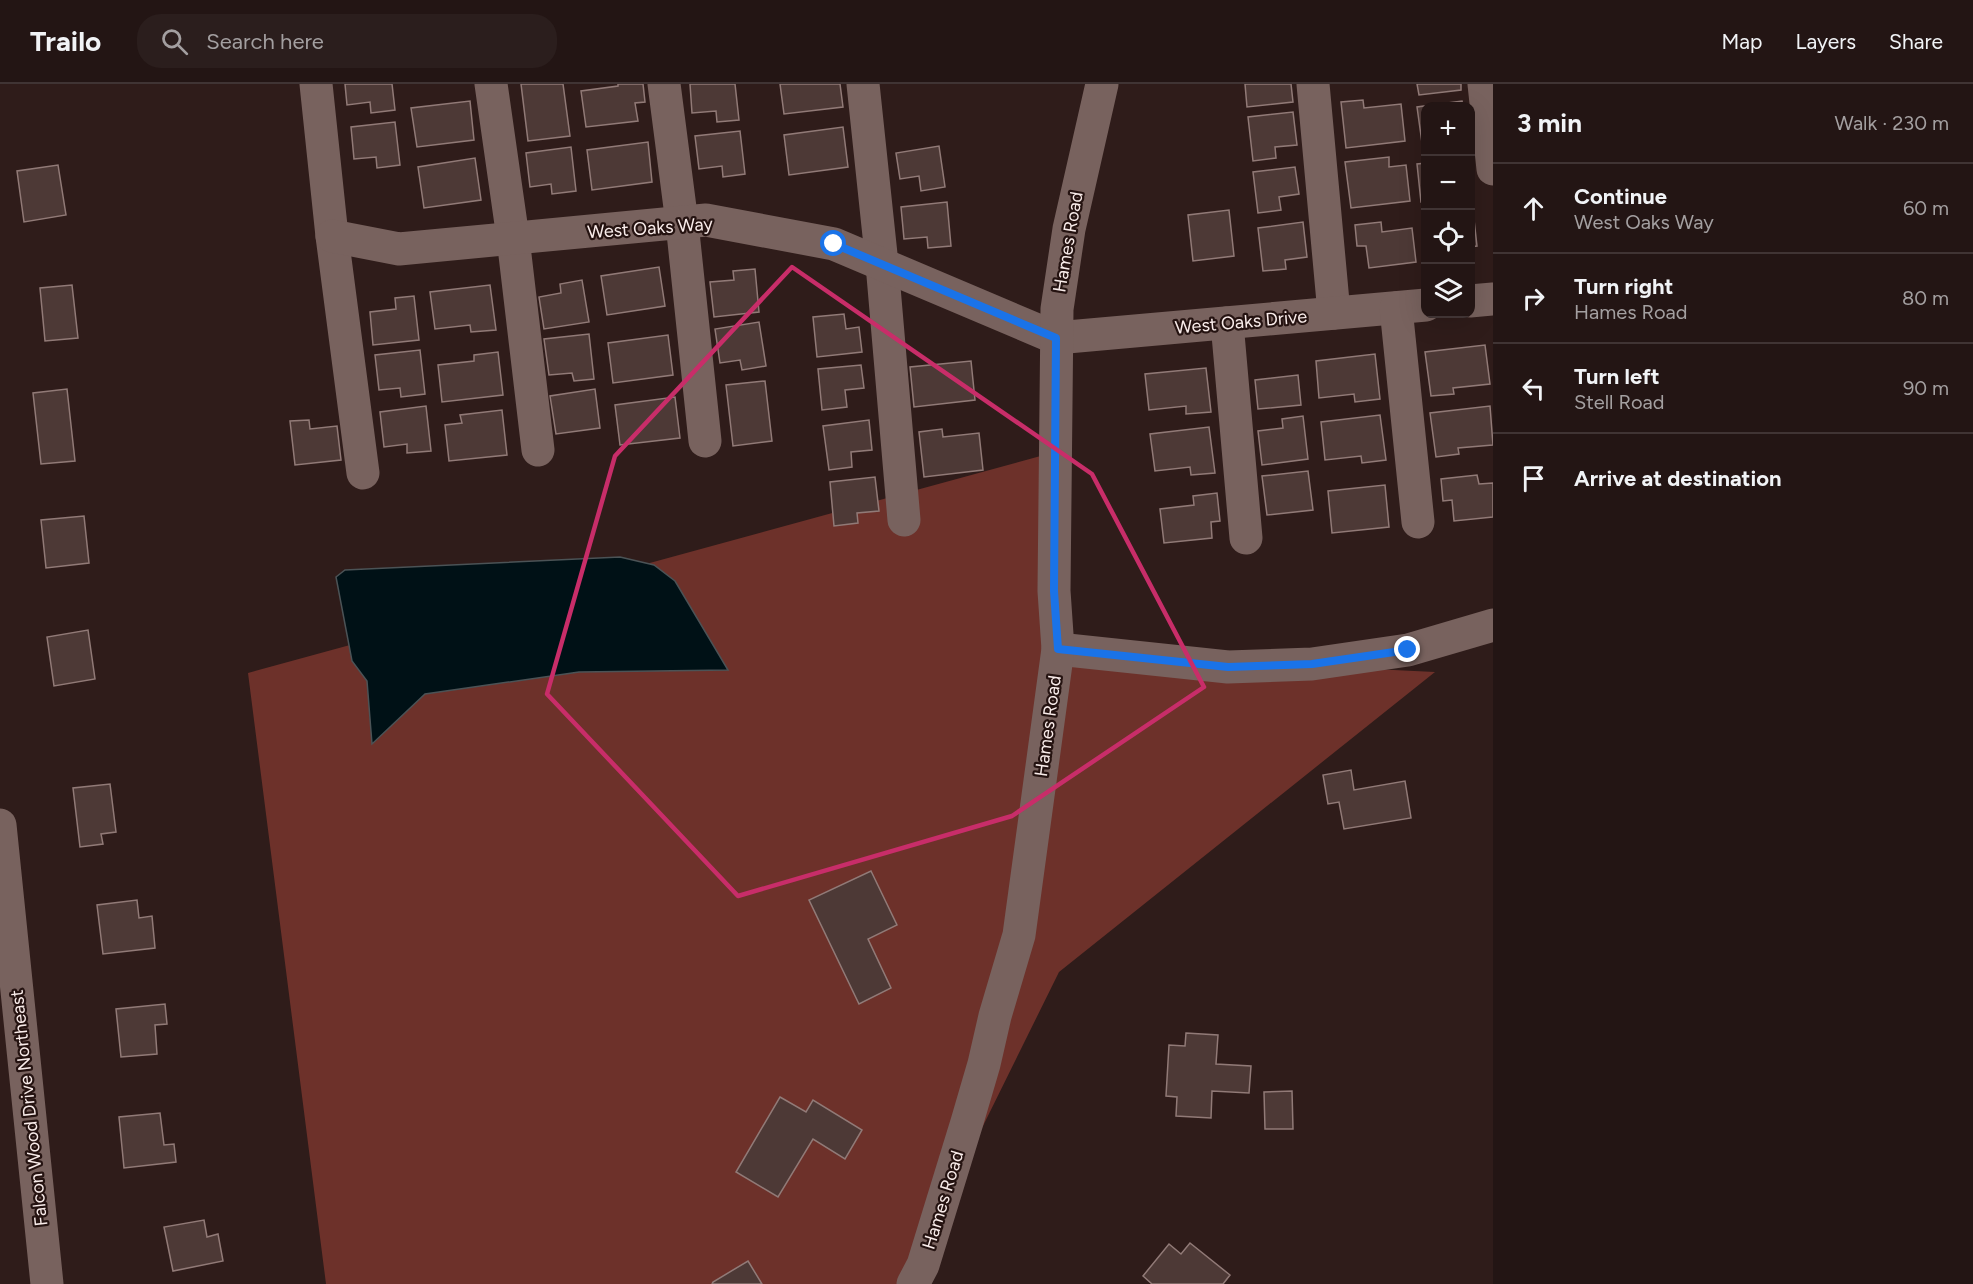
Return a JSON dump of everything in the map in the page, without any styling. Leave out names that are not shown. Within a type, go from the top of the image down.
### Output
[{"type":"street","points":[[316,84],[332,236],[363,473]]},
{"type":"street","points":[[491,84],[513,238],[538,450]]},
{"type":"street","points":[[664,84],[682,223],[705,441]]},
{"type":"street","points":[[863,84],[882,264],[904,520]]},
{"type":"street","name":"Hames Road","points":[[913,1284],[923,1265],[967,1122],[1019,935],[1058,649],[1054,591],[1057,309],[1069,229],[1102,84]]},
{"type":"street","points":[[1313,84],[1334,313]]},
{"type":"street","points":[[1484,84],[1493,169]]},
{"type":"street","name":"West Oaks Way","points":[[332,236],[399,249],[706,220],[834,244],[1056,338]]},
{"type":"street","points":[[1475,301],[1493,299]]},
{"type":"street","points":[[1411,307],[1418,522]]},
{"type":"street","name":"West Oaks Drive","points":[[1056,338],[1411,307]]},
{"type":"street","points":[[1227,323],[1246,538]]},
{"type":"street","points":[[1058,649],[1228,667],[1312,664],[1408,650],[1493,625]]},
{"type":"street","name":"Falcon Wood Drive Northeast","points":[[0,825],[14,1111],[47,1284]]},
{"type":"highlighted area","points":[[792,267],[1092,474],[1204,687],[1012,816],[738,896],[547,694],[615,456]]},
{"type":"shaded area","points":[[1066,449],[1064,654],[1435,672],[1059,972],[905,1284],[326,1284],[248,673]]},
{"type":"shaded area","points":[[620,557],[654,565],[675,581],[728,670],[579,672],[425,694],[372,744],[367,681],[352,661],[336,577],[345,570]]},
{"type":"building","points":[[345,84],[392,84],[395,110],[371,113],[370,102],[347,105]]},
{"type":"building","points":[[521,84],[563,84],[570,136],[528,141]]},
{"type":"building","points":[[618,84],[643,84],[645,102],[635,103],[638,121],[586,127],[581,91],[618,86]]},
{"type":"building","points":[[690,84],[735,84],[739,120],[717,122],[716,111],[692,113]]},
{"type":"building","points":[[780,84],[840,84],[843,107],[784,114]]},
{"type":"building","points":[[1245,84],[1291,84],[1293,102],[1247,107]]},
{"type":"building","points":[[1417,84],[1461,84],[1461,90],[1419,95]]},
{"type":"building","points":[[1363,100],[1364,108],[1401,104],[1405,141],[1346,148],[1341,102]]},
{"type":"building","points":[[470,101],[474,140],[417,147],[411,108]]},
{"type":"building","points":[[1421,106],[1421,136],[1417,107]]},
{"type":"building","points":[[1293,112],[1297,145],[1275,147],[1276,158],[1253,161],[1248,117]]},
{"type":"building","points":[[395,122],[400,165],[377,168],[376,157],[354,159],[351,127]]},
{"type":"building","points":[[843,127],[848,167],[789,175],[784,135]]},
{"type":"building","points":[[740,131],[745,174],[723,177],[722,166],[699,169],[695,136]]},
{"type":"building","points":[[648,142],[652,182],[592,190],[587,150]]},
{"type":"building","points":[[939,146],[945,187],[921,191],[919,176],[900,179],[896,153]]},
{"type":"building","points":[[571,147],[576,191],[552,194],[551,184],[530,187],[526,153]]},
{"type":"building","points":[[1389,157],[1389,167],[1406,165],[1410,201],[1351,208],[1345,162]]},
{"type":"building","points":[[475,158],[481,200],[424,208],[418,167]]},
{"type":"building","points":[[1417,164],[1421,164],[1421,202]]},
{"type":"building","points":[[58,165],[66,215],[24,222],[17,171]]},
{"type":"building","points":[[1295,167],[1299,194],[1279,197],[1281,210],[1258,213],[1253,172]]},
{"type":"building","points":[[947,202],[951,246],[928,248],[927,237],[904,239],[901,207]]},
{"type":"building","points":[[1229,210],[1234,256],[1193,261],[1188,215]]},
{"type":"building","points":[[1303,222],[1307,257],[1285,260],[1286,269],[1263,271],[1258,228]]},
{"type":"building","points":[[1381,222],[1382,232],[1412,228],[1416,262],[1369,268],[1366,246],[1357,246],[1355,225]]},
{"type":"building","points":[[659,267],[665,306],[607,315],[601,276]]},
{"type":"building","points":[[755,269],[759,312],[714,317],[710,282],[734,280],[733,271]]},
{"type":"building","points":[[582,280],[589,322],[544,329],[539,297],[561,293],[560,284]]},
{"type":"building","points":[[72,285],[78,338],[45,341],[40,288]]},
{"type":"building","points":[[490,285],[496,330],[471,332],[470,325],[435,329],[430,292]]},
{"type":"building","points":[[414,296],[419,340],[373,345],[370,312],[396,309],[395,298]]},
{"type":"building","points":[[844,314],[846,329],[859,327],[862,352],[817,357],[813,317]]},
{"type":"building","points":[[759,322],[766,366],[742,370],[740,360],[720,363],[715,329]]},
{"type":"building","points":[[589,334],[594,379],[574,381],[572,373],[549,375],[544,339]]},
{"type":"building","points":[[668,335],[673,375],[613,383],[608,343]]},
{"type":"building","points":[[1485,345],[1490,384],[1453,388],[1454,394],[1431,396],[1425,352]]},
{"type":"building","points":[[420,350],[425,394],[401,397],[400,388],[379,390],[375,355]]},
{"type":"building","points":[[498,352],[503,395],[442,402],[438,365],[474,361],[474,355]]},
{"type":"building","points":[[1375,354],[1380,399],[1355,402],[1354,394],[1319,398],[1316,361]]},
{"type":"building","points":[[971,361],[975,400],[914,407],[910,367]]},
{"type":"building","points":[[861,365],[864,388],[845,390],[847,407],[822,410],[818,369]]},
{"type":"building","points":[[1206,368],[1211,412],[1186,414],[1186,406],[1149,410],[1145,374]]},
{"type":"building","points":[[1298,375],[1301,405],[1258,409],[1255,380]]},
{"type":"building","points":[[765,381],[772,441],[733,446],[726,385]]},
{"type":"building","points":[[67,389],[75,461],[41,464],[33,393]]},
{"type":"building","points":[[595,389],[600,428],[556,434],[550,396]]},
{"type":"building","points":[[675,397],[680,438],[620,445],[615,405]]},
{"type":"building","points":[[426,406],[431,451],[407,453],[407,444],[384,447],[380,412]]},
{"type":"building","points":[[1490,406],[1493,445],[1458,448],[1459,454],[1436,457],[1430,413]]},
{"type":"building","points":[[502,410],[507,455],[449,461],[445,425],[462,423],[460,415]]},
{"type":"building","points":[[1380,415],[1386,460],[1362,463],[1361,456],[1325,460],[1321,422]]},
{"type":"building","points":[[1303,416],[1308,459],[1262,465],[1258,431],[1283,428],[1282,419]]},
{"type":"building","points":[[309,420],[310,429],[337,426],[341,460],[295,465],[290,421]]},
{"type":"building","points":[[869,420],[872,450],[851,452],[852,467],[829,470],[823,426]]},
{"type":"building","points":[[1209,427],[1215,473],[1191,475],[1190,467],[1155,471],[1150,434]]},
{"type":"building","points":[[942,429],[943,437],[979,433],[983,470],[924,477],[919,432]]},
{"type":"building","points":[[1308,471],[1313,510],[1267,515],[1262,476]]},
{"type":"building","points":[[1477,475],[1479,484],[1493,483],[1493,517],[1454,521],[1452,500],[1443,501],[1441,479]]},
{"type":"building","points":[[875,477],[879,511],[857,513],[858,523],[834,526],[830,482]]},
{"type":"building","points":[[1385,485],[1389,527],[1332,533],[1328,491]]},
{"type":"building","points":[[1217,493],[1220,521],[1211,522],[1212,538],[1164,543],[1160,509],[1194,505],[1193,496]]},
{"type":"building","points":[[84,516],[89,563],[46,568],[41,520]]},
{"type":"building","points":[[88,630],[95,679],[54,686],[47,637]]},
{"type":"building","points":[[1351,770],[1354,790],[1405,781],[1411,818],[1344,829],[1339,802],[1328,804],[1323,775]]},
{"type":"building","points":[[110,784],[116,832],[101,834],[103,844],[80,847],[73,788]]},
{"type":"building","points":[[871,871],[897,925],[868,939],[891,988],[859,1004],[809,900]]},
{"type":"building","points":[[137,900],[139,918],[152,916],[155,948],[103,954],[97,905]]},
{"type":"building","points":[[165,1004],[167,1024],[155,1025],[157,1054],[121,1057],[116,1009]]},
{"type":"building","points":[[1186,1033],[1218,1035],[1216,1064],[1251,1066],[1249,1093],[1212,1091],[1211,1118],[1176,1116],[1177,1097],[1166,1096],[1169,1045],[1185,1046]]},
{"type":"building","points":[[1292,1091],[1293,1129],[1265,1129],[1264,1092]]},
{"type":"building","points":[[780,1097],[806,1112],[813,1100],[862,1130],[845,1159],[813,1139],[778,1197],[736,1172]]},
{"type":"building","points":[[160,1113],[164,1145],[174,1144],[176,1162],[124,1168],[119,1117]]},
{"type":"building","points":[[204,1220],[207,1237],[218,1234],[223,1261],[173,1271],[164,1227]]},
{"type":"building","points":[[1190,1243],[1230,1275],[1223,1284],[1152,1284],[1143,1276],[1169,1244],[1181,1254]]},
{"type":"building","points":[[748,1261],[762,1284],[712,1284],[713,1282]]},
{"type":"route","points":[[834,244],[1056,338],[1054,591],[1058,649],[1228,667],[1312,664],[1408,650]]}]
